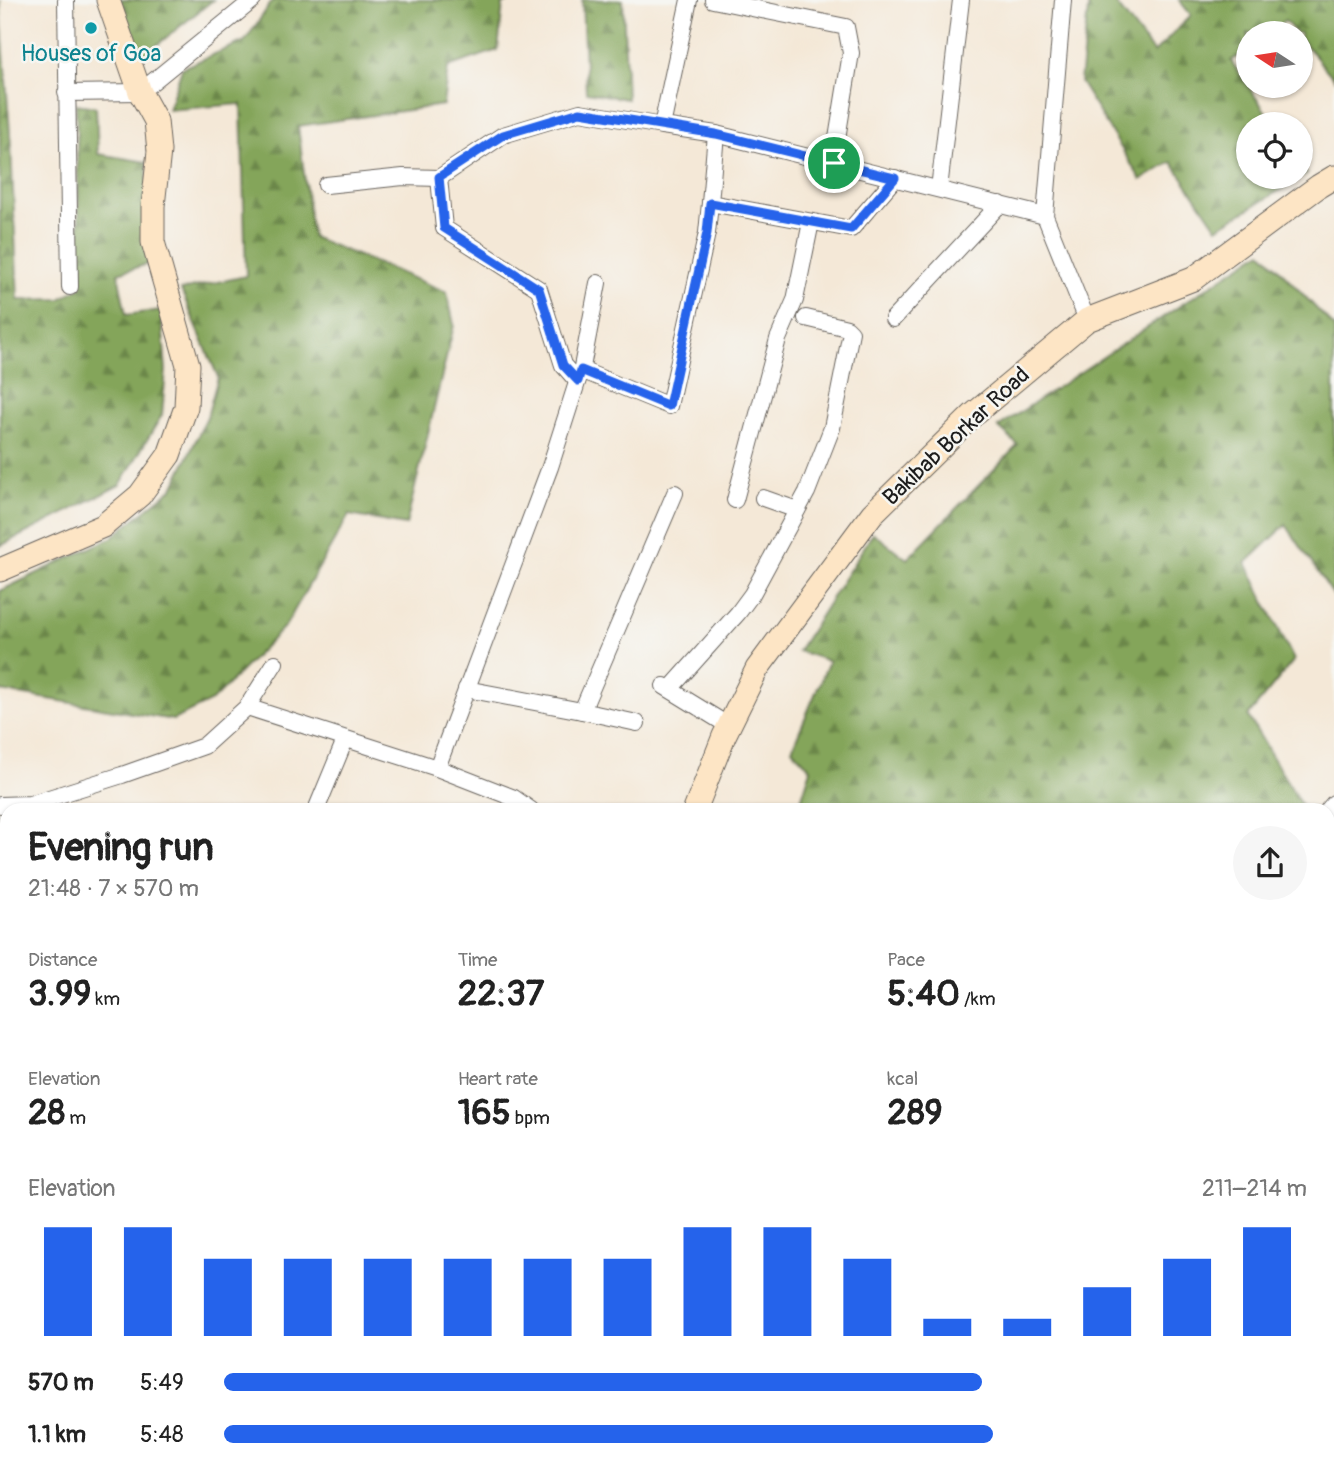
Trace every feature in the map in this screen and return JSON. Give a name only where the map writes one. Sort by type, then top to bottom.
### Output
[{"type":"street","points":[[66,0],[69,287]]},
{"type":"street","points":[[0,570],[103,526],[140,495],[169,455],[186,407],[188,365],[153,242],[153,206],[159,151],[156,121],[140,92],[108,0]]},
{"type":"street","points":[[66,93],[140,92],[253,0]]},
{"type":"street","points":[[663,126],[689,0]]},
{"type":"street","points":[[713,0],[846,27],[851,53],[834,163]]},
{"type":"street","points":[[939,190],[961,0]]},
{"type":"street","points":[[1063,0],[1045,216],[1087,320]]},
{"type":"street","points":[[326,185],[403,177],[439,177],[503,135],[580,112],[716,134],[1045,216]]},
{"type":"street","points":[[439,177],[444,228],[539,289],[563,365],[579,376],[669,406],[707,233],[716,134]]},
{"type":"street","name":"Bakibab Borkar Road","points":[[698,803],[729,726],[757,669],[873,514],[974,414],[1087,320],[1193,279],[1334,177]]},
{"type":"street","points":[[710,203],[851,229],[895,178]]},
{"type":"street","points":[[893,319],[1000,204]]},
{"type":"street","points":[[735,500],[779,339],[795,300],[811,222]]},
{"type":"street","points":[[437,768],[550,467],[579,376],[598,283]]},
{"type":"street","points":[[729,726],[667,687],[738,613],[752,594],[797,510],[832,428],[851,332],[847,328],[806,318]]},
{"type":"street","points":[[582,711],[675,493]]},
{"type":"street","points":[[763,498],[797,510]]},
{"type":"street","points":[[33,803],[204,746],[247,707],[275,663]]},
{"type":"street","points":[[466,689],[637,723]]},
{"type":"street","points":[[247,707],[437,768],[521,803]]},
{"type":"street","points":[[319,803],[345,740]]},
{"type":"green space","points":[[0,0],[11,146],[18,300],[60,299],[81,287],[76,104],[96,107],[98,154],[147,162],[148,264],[118,273],[126,315],[161,310],[166,370],[162,415],[120,485],[0,546]]},
{"type":"green space","points":[[115,0],[213,0],[132,65]]},
{"type":"green space","points":[[273,0],[517,0],[503,4],[498,50],[448,67],[443,105],[298,126],[312,237],[447,292],[454,325],[406,525],[349,515],[286,625],[212,701],[173,720],[0,691],[0,591],[111,538],[173,488],[207,417],[218,377],[181,290],[246,276],[241,104],[168,110],[182,68],[245,41]]},
{"type":"green space","points":[[582,0],[623,0],[627,99],[586,92]]},
{"type":"green space","points":[[1089,0],[1113,0],[1154,53],[1191,15],[1179,0],[1334,0],[1334,79],[1313,54],[1313,21],[1236,21],[1236,57],[1231,61],[1236,68],[1236,98],[1256,98],[1266,112],[1236,112],[1236,189],[1282,189],[1217,228],[1172,162],[1141,180],[1080,82]]},
{"type":"green space","points":[[1262,251],[1334,327],[1334,596],[1286,525],[1246,563],[1294,660],[1248,716],[1300,803],[800,803],[811,769],[792,749],[829,661],[798,651],[873,533],[907,559],[1018,445],[998,427]]},
{"type":"place","name":"Houses of Goa","points":[[91,28]]},
{"type":"route","points":[[580,112],[716,134],[834,163],[895,178],[851,229],[710,203],[707,233],[669,406],[581,370],[578,381],[563,365],[539,289],[444,228],[439,177],[503,135],[580,112]]}]
